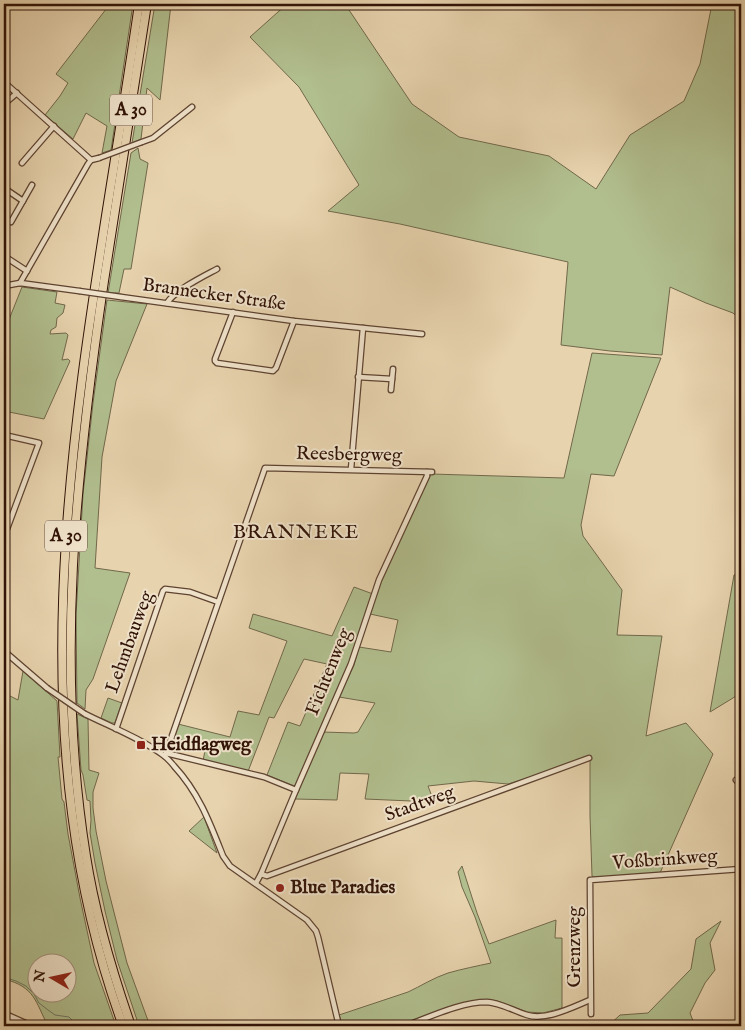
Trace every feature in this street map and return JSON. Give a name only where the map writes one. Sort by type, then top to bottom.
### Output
[{"type":"highway","name":"A 30","points":[[123,1026],[103,964],[89,910],[71,803],[62,687],[63,611],[65,548],[71,470],[80,398],[91,311],[139,4]]},
{"type":"highway","name":"A 30","points":[[131,1026],[110,962],[86,857],[72,726],[70,611],[74,531],[87,399],[147,4]]},
{"type":"street","points":[[4,82],[91,160]]},
{"type":"street","points":[[4,104],[17,93]]},
{"type":"street","points":[[20,283],[91,160],[153,138],[192,107]]},
{"type":"street","points":[[22,163],[54,126]]},
{"type":"street","points":[[11,222],[32,185]]},
{"type":"street","points":[[4,188],[23,201]]},
{"type":"street","points":[[4,256],[27,271]]},
{"type":"street","points":[[167,303],[169,299],[217,268]]},
{"type":"street","name":"Brannecker Straße","points":[[4,286],[20,283],[294,320],[422,334]]},
{"type":"street","points":[[233,312],[215,358],[217,363],[272,371],[276,368],[294,320]]},
{"type":"street","points":[[351,469],[363,328]]},
{"type":"street","points":[[391,390],[393,369]]},
{"type":"street","points":[[358,377],[392,378]]},
{"type":"street","points":[[4,435],[39,443],[4,537]]},
{"type":"street","name":"Reesbergweg","points":[[218,602],[265,468],[430,472]]},
{"type":"street","name":"Fichtenweg","points":[[256,883],[351,664],[379,580],[430,472]]},
{"type":"street","name":"Lehmbauweg","points":[[116,729],[163,591],[165,589],[190,592],[218,602]]},
{"type":"street","points":[[165,754],[218,602]]},
{"type":"street","points":[[4,652],[47,688],[86,714],[165,754],[264,777],[296,790]]},
{"type":"street","points":[[165,754],[197,796],[226,862],[307,920],[316,931],[339,1026]]},
{"type":"street","name":"Stadtweg","points":[[261,874],[266,876],[589,758]]},
{"type":"street","points":[[736,780],[741,786]]},
{"type":"street","name":"Voßbrinkweg","points":[[590,880],[741,869]]},
{"type":"street","name":"Grenzweg","points":[[590,880],[591,1014]]},
{"type":"street","points":[[741,900],[739,912],[741,927]]},
{"type":"street","points":[[405,1026],[465,1004],[495,1003],[535,1017],[562,1011],[590,1000]]},
{"type":"street","points":[[4,1014],[31,1026]]},
{"type":"street","points":[[730,1026],[741,1022]]},
{"type":"green space","points":[[110,4],[133,4],[111,150],[102,153],[107,126],[86,113],[73,139],[45,115],[68,83],[56,74]]},
{"type":"green space","points":[[155,4],[171,4],[160,100],[147,88],[141,139],[132,143]]},
{"type":"green space","points":[[287,4],[345,4],[412,104],[459,137],[549,156],[596,189],[630,135],[684,101],[700,64],[712,4],[741,4],[741,320],[733,313],[670,287],[662,355],[561,345],[568,262],[400,224],[328,211],[359,185],[299,87],[250,37]]},
{"type":"green space","points":[[138,148],[140,159],[148,163],[131,269],[124,269],[119,293],[108,293],[131,153]]},
{"type":"green space","points":[[22,287],[57,292],[55,303],[65,305],[63,313],[57,318],[56,327],[51,330],[50,334],[66,333],[68,335],[62,360],[68,359],[70,361],[44,419],[4,411],[4,332]]},
{"type":"green space","points":[[107,300],[147,304],[116,381],[102,457],[95,568],[130,573],[93,679],[86,690],[85,709],[77,703],[76,615],[83,494]]},
{"type":"green space","points":[[592,353],[661,358],[614,476],[591,474],[581,525],[583,536],[622,590],[617,635],[662,636],[646,736],[686,723],[713,754],[660,873],[596,878],[592,876],[590,758],[508,784],[474,781],[428,786],[434,802],[365,799],[369,774],[340,773],[337,800],[295,799],[323,732],[358,732],[375,703],[339,697],[354,665],[359,647],[391,652],[398,620],[370,614],[381,580],[431,474],[564,478]]},
{"type":"green space","points":[[741,573],[741,692],[710,712],[734,575]]},
{"type":"green space","points":[[354,587],[373,594],[349,663],[296,785],[294,786],[267,775],[288,722],[300,726],[327,664],[304,659],[274,718],[269,717],[247,774],[203,761],[206,745],[173,738],[178,724],[230,737],[238,711],[259,715],[287,641],[249,628],[253,614],[332,636]]},
{"type":"green space","points":[[23,671],[57,701],[60,757],[58,757],[68,834],[94,963],[116,1026],[48,1026],[37,1002],[78,1002],[78,952],[28,952],[28,991],[14,982],[4,979],[4,693],[18,700]]},
{"type":"green space","points":[[108,698],[122,703],[115,723],[101,718]]},
{"type":"green space","points":[[77,714],[88,719],[89,770],[99,773],[93,792],[93,808],[106,881],[127,963],[150,1026],[139,1026],[117,960],[105,911],[90,833],[90,801],[87,800],[81,770]]},
{"type":"green space","points":[[204,817],[217,853],[189,831]]},
{"type":"green space","points":[[462,866],[489,944],[556,920],[555,938],[562,938],[562,1008],[543,1013],[527,1012],[497,1001],[482,1000],[399,1026],[342,1026],[339,1015],[408,992],[448,973],[491,963],[462,887],[458,872]]},
{"type":"green space","points":[[721,921],[710,943],[715,970],[705,983],[690,1013],[695,1026],[608,1026],[620,1015],[648,1013],[691,969],[696,939]]},
{"type":"waterway","points":[[4,977],[26,986],[39,1003],[48,1010],[55,1015],[69,1017],[78,1026]]},
{"type":"place","name":"Heidflagweg","points":[[141,745]]},
{"type":"place","name":"Blue Paradies","points":[[280,888]]},
{"type":"district","name":"BRANNEKE","points":[[296,532]]}]
